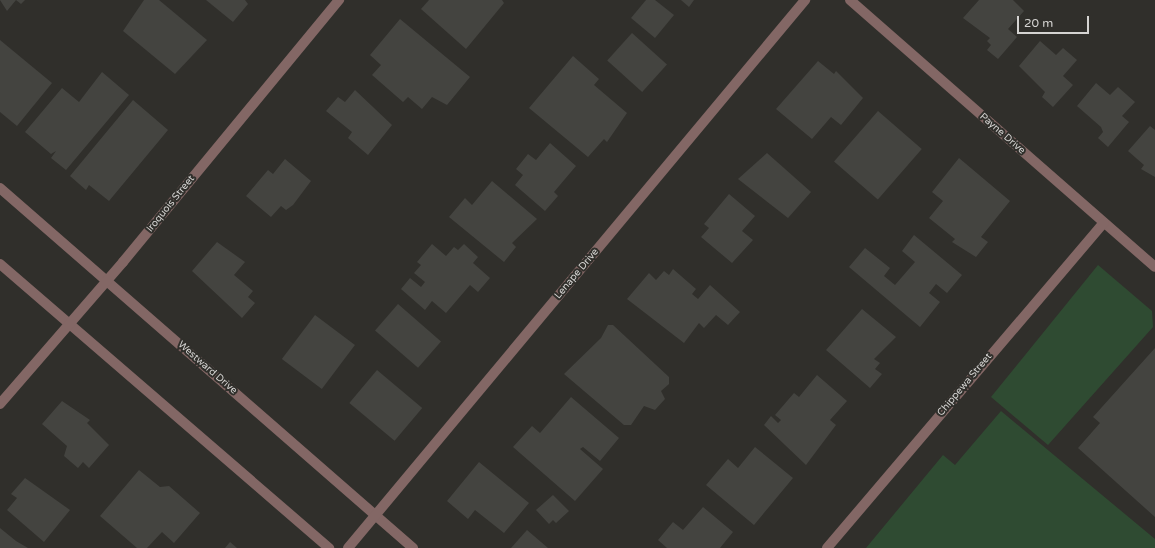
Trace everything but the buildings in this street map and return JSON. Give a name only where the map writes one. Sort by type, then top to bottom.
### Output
[{"type":"street","name":"Iroquois Street","points":[[0,404],[107,281],[339,0]]},
{"type":"street","name":"Lenape Drive","points":[[348,548],[805,0]]},
{"type":"street","name":"Payne Drive","points":[[850,0],[1155,267]]},
{"type":"street","name":"Westward Drive","points":[[0,188],[414,548]]},
{"type":"street","name":"Chippewa Street","points":[[827,548],[1104,223]]},
{"type":"street","points":[[0,264],[329,548]]},
{"type":"green space","points":[[1098,265],[1152,311],[1153,327],[1048,445],[991,397]]},
{"type":"green space","points":[[1001,411],[1155,539],[1155,548],[866,548],[943,455],[955,465]]}]
